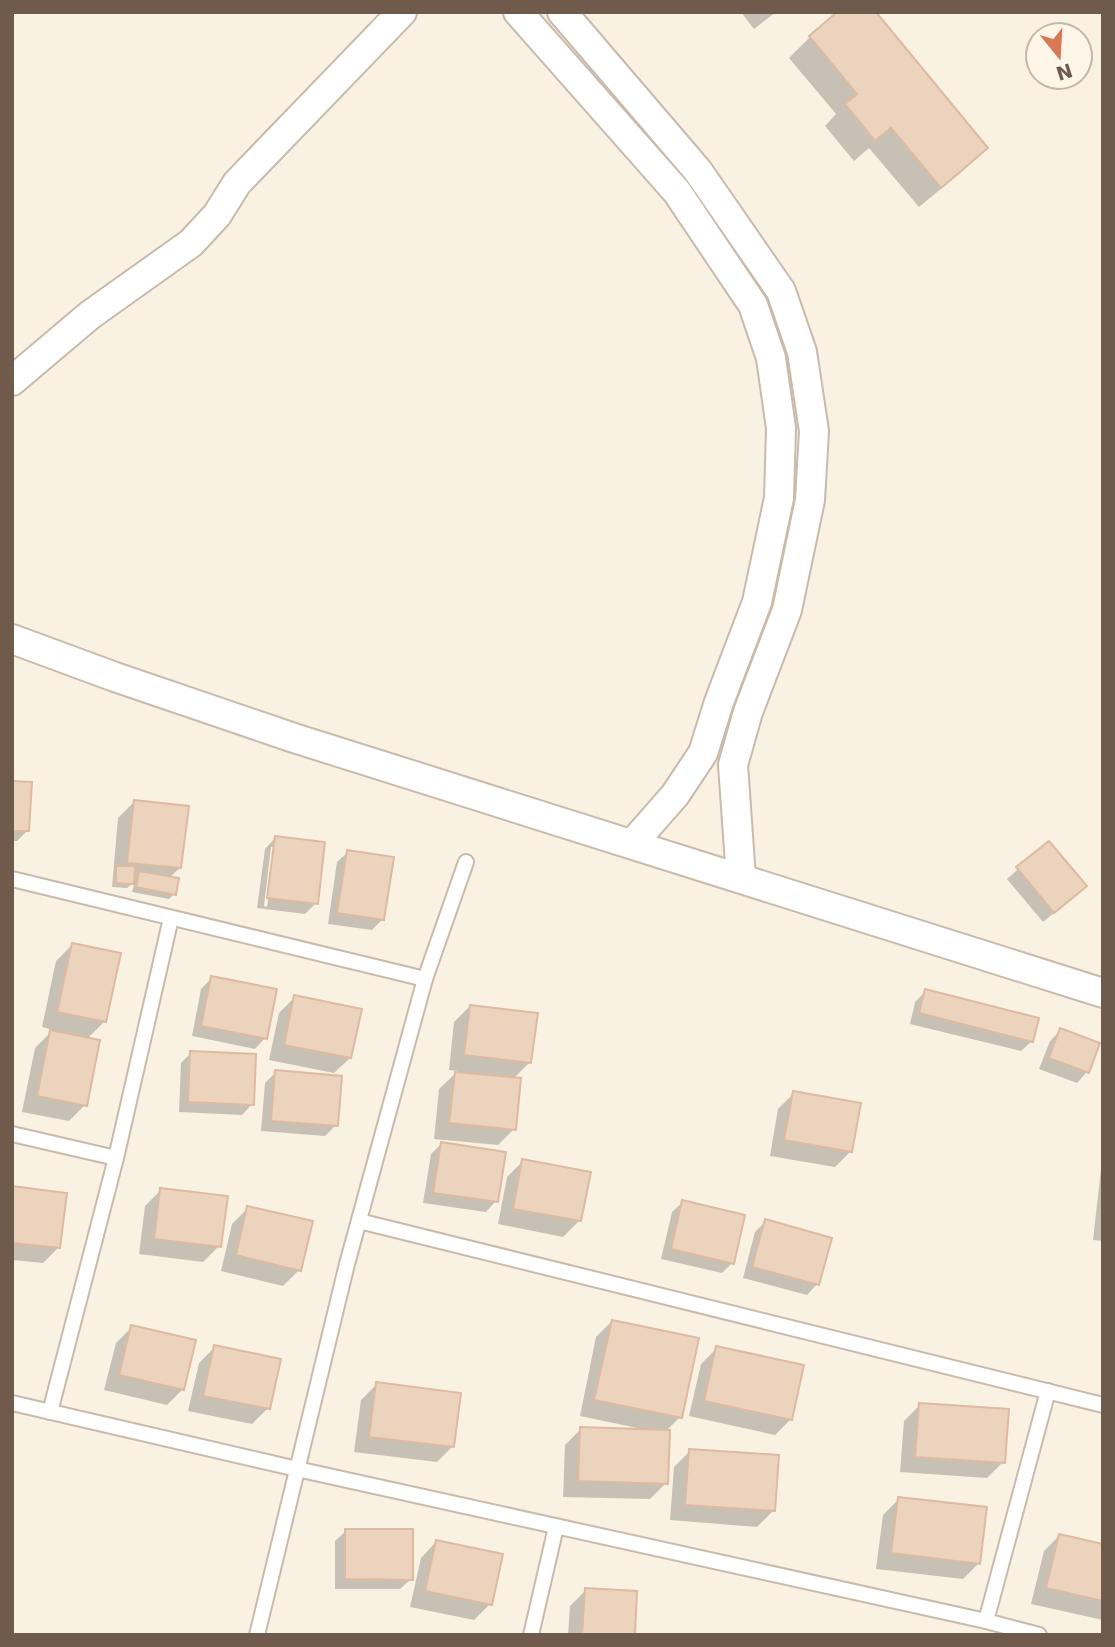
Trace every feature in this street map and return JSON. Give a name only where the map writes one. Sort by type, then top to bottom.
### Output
[{"type":"street","points":[[12,381],[90,315],[191,243],[217,215],[237,183],[402,12]]},
{"type":"street","points":[[518,12],[677,192],[753,305],[771,358],[781,428],[779,498],[757,601],[703,753],[675,796],[632,844]]},
{"type":"street","points":[[562,12],[698,171],[781,291],[802,352],[814,431],[810,500],[787,610],[748,712],[733,765],[741,878]]},
{"type":"street","points":[[677,192],[698,171]]},
{"type":"street","points":[[753,305],[781,291]]},
{"type":"street","points":[[779,498],[810,500]]},
{"type":"street","points":[[12,639],[281,733],[1103,993]]},
{"type":"lane","points":[[257,1635],[359,1220],[425,979],[466,862]]},
{"type":"lane","points":[[12,879],[425,979]]},
{"type":"lane","points":[[50,1412],[116,1158],[172,918]]},
{"type":"lane","points":[[12,1133],[116,1158]]},
{"type":"lane","points":[[359,1220],[1103,1405]]},
{"type":"lane","points":[[986,1621],[1048,1391]]},
{"type":"lane","points":[[12,1403],[1039,1635]]},
{"type":"lane","points":[[531,1635],[556,1527]]},
{"type":"building","points":[[837,12],[876,12],[988,148],[941,188],[891,128],[875,141],[845,104],[857,94],[809,36]]},
{"type":"building","points":[[12,781],[32,782],[29,831],[12,831]]},
{"type":"building","points":[[134,800],[189,806],[181,868],[127,863]]},
{"type":"building","points":[[275,836],[325,842],[318,904],[267,898]]},
{"type":"building","points":[[1049,841],[1087,886],[1054,913],[1016,867]]},
{"type":"building","points":[[347,850],[394,857],[384,920],[337,913]]},
{"type":"building","points":[[116,866],[135,866],[134,884],[116,883]]},
{"type":"building","points":[[139,871],[179,878],[176,895],[136,887]]},
{"type":"building","points":[[72,943],[121,953],[106,1022],[57,1012]]},
{"type":"building","points":[[211,976],[277,989],[267,1039],[201,1026]]},
{"type":"building","points":[[925,989],[1039,1018],[1033,1042],[919,1013]]},
{"type":"building","points":[[294,995],[362,1009],[351,1058],[284,1045]]},
{"type":"building","points":[[470,1005],[538,1013],[531,1063],[464,1055]]},
{"type":"building","points":[[1060,1028],[1100,1043],[1089,1073],[1049,1058]]},
{"type":"building","points":[[50,1030],[100,1040],[87,1106],[37,1096]]},
{"type":"building","points":[[190,1051],[256,1054],[254,1105],[188,1102]]},
{"type":"building","points":[[275,1070],[342,1076],[338,1126],[271,1121]]},
{"type":"building","points":[[455,1072],[521,1078],[516,1130],[449,1123]]},
{"type":"building","points":[[793,1091],[861,1103],[852,1152],[784,1140]]},
{"type":"building","points":[[441,1142],[506,1152],[498,1202],[433,1193]]},
{"type":"building","points":[[522,1159],[591,1172],[581,1221],[513,1209]]},
{"type":"building","points":[[12,1186],[67,1193],[60,1248],[12,1243]]},
{"type":"building","points":[[160,1188],[228,1196],[221,1247],[154,1239]]},
{"type":"building","points":[[682,1200],[745,1215],[734,1264],[671,1249]]},
{"type":"building","points":[[247,1206],[313,1221],[301,1271],[236,1255]]},
{"type":"building","points":[[765,1219],[832,1238],[819,1285],[752,1267]]},
{"type":"building","points":[[612,1320],[699,1338],[682,1418],[594,1400]]},
{"type":"building","points":[[131,1325],[196,1340],[184,1390],[119,1375]]},
{"type":"building","points":[[214,1345],[281,1359],[270,1409],[203,1396]]},
{"type":"building","points":[[716,1346],[804,1365],[792,1420],[704,1401]]},
{"type":"building","points":[[376,1382],[461,1393],[454,1447],[369,1437]]},
{"type":"building","points":[[919,1403],[1009,1409],[1005,1463],[915,1457]]},
{"type":"building","points":[[580,1427],[670,1430],[668,1484],[578,1481]]},
{"type":"building","points":[[689,1449],[779,1455],[775,1511],[685,1505]]},
{"type":"building","points":[[898,1497],[987,1507],[980,1564],[891,1553]]},
{"type":"building","points":[[345,1529],[413,1529],[413,1580],[345,1579]]},
{"type":"building","points":[[1059,1534],[1103,1544],[1103,1601],[1046,1588]]},
{"type":"building","points":[[436,1540],[503,1554],[492,1605],[425,1591]]},
{"type":"building","points":[[585,1588],[637,1591],[635,1635],[582,1635]]}]
